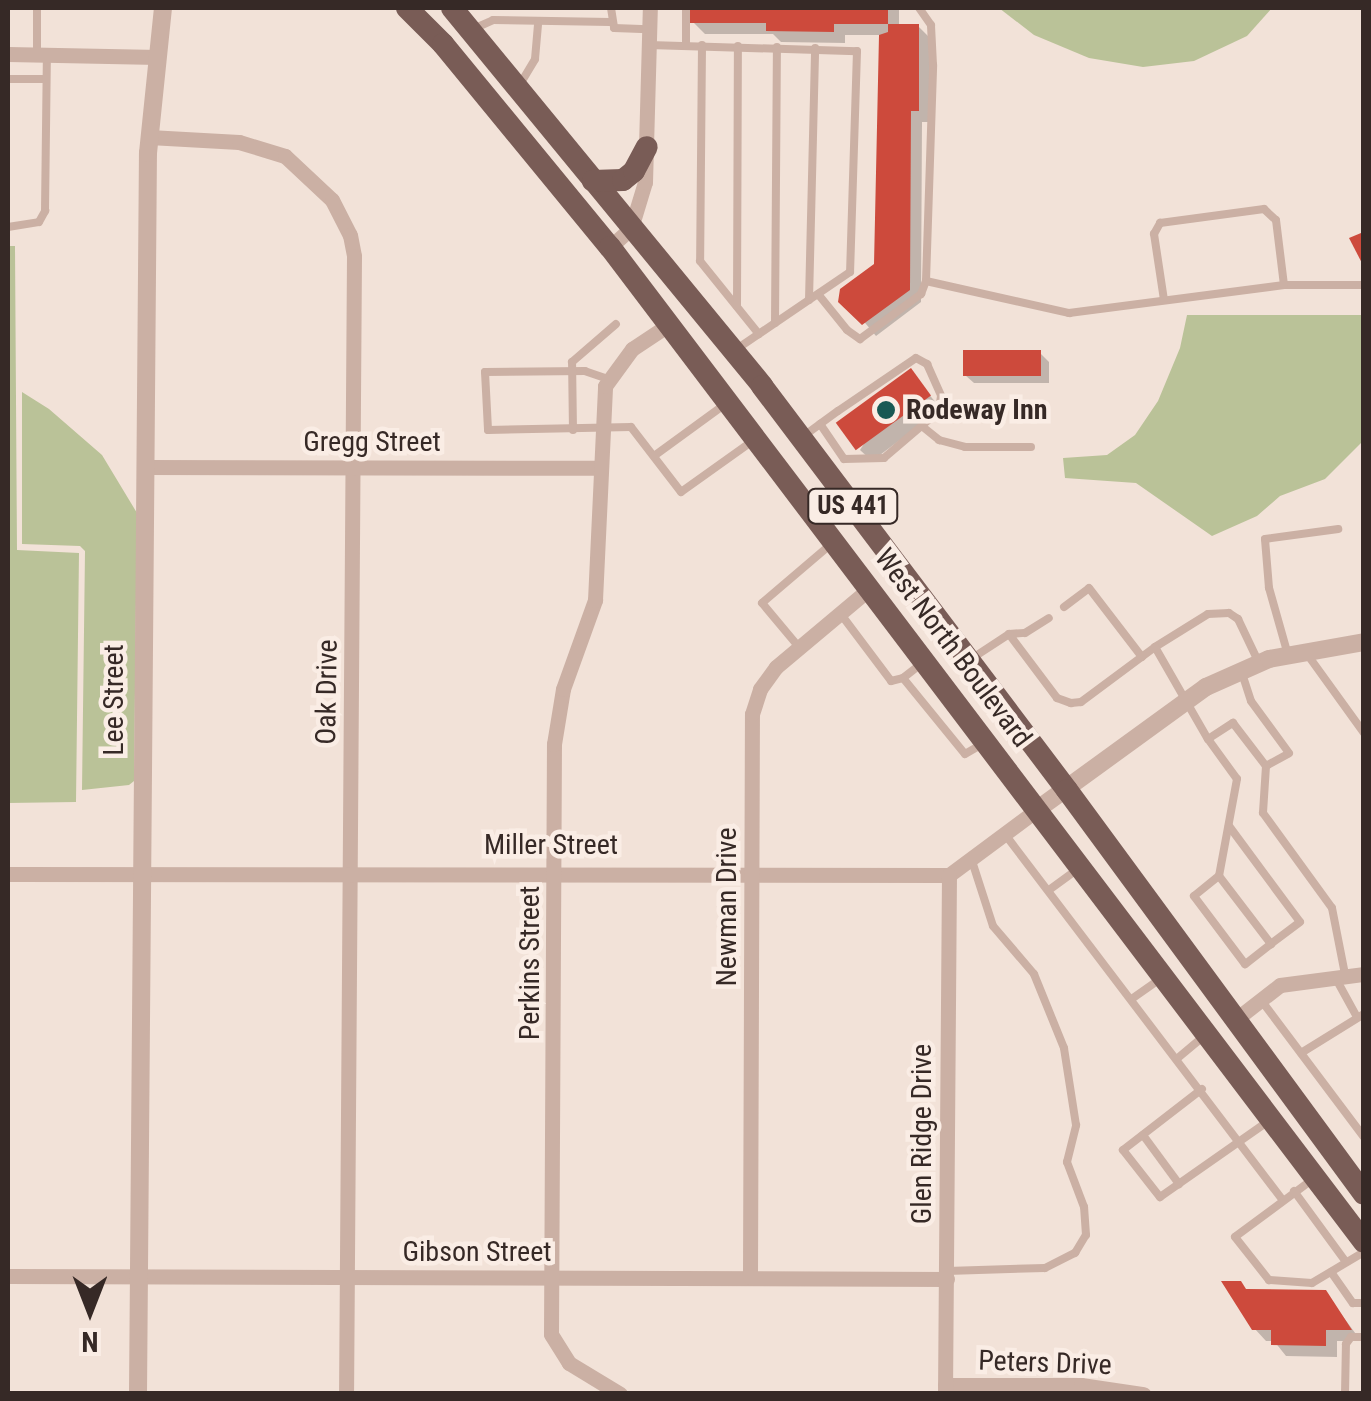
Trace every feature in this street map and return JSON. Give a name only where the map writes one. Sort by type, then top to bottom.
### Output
[{"type":"main road","name":"West North Boulevard","points":[[407,8],[443,44],[610,247],[1364,1242]]},
{"type":"main road","name":"West North Boulevard","points":[[452,8],[473,29],[801,438],[834,464],[969,660],[1363,1192]]},
{"type":"main road","points":[[594,181],[623,180],[639,164],[646,147]]},
{"type":"main road","points":[[1239,1077],[1259,1084],[1333,1181],[1363,1192]]},
{"type":"street","name":"Lee Street","points":[[138,1394],[144,467],[150,136],[163,8]]},
{"type":"street","points":[[610,247],[631,228],[641,207],[650,8]]},
{"type":"street","points":[[8,54],[158,57]]},
{"type":"street","name":"Oak Drive","points":[[150,136],[215,138],[267,148],[300,165],[332,200],[350,235],[354,256],[346,1394]]},
{"type":"street","points":[[608,379],[632,349],[668,324]]},
{"type":"street","name":"Perkins Street","points":[[608,379],[601,430],[595,600],[562,689],[556,731],[550,1277],[551,1334],[560,1353],[620,1394]]},
{"type":"street","name":"Gregg Street","points":[[144,467],[600,468]]},
{"type":"street","name":"Newman Drive","points":[[750,1277],[752,714],[760,690],[798,646],[869,589]]},
{"type":"street","points":[[949,875],[1183,702],[1259,663],[1364,642]]},
{"type":"street","name":"Miller Street","points":[[8,874],[949,875]]},
{"type":"street","name":"Glen Ridge Drive","points":[[945,1389],[949,875]]},
{"type":"street","points":[[1234,1020],[1280,985],[1340,974],[1364,974]]},
{"type":"street","name":"Gibson Street","points":[[8,1276],[946,1275]]},
{"type":"street","name":"Peters Drive","points":[[945,1389],[1081,1385],[1143,1394]]},
{"type":"lane","points":[[8,227],[39,222],[45,211],[46,79],[37,8]]},
{"type":"lane","points":[[610,22],[611,8]]},
{"type":"lane","points":[[686,8],[686,45]]},
{"type":"lane","points":[[815,48],[813,297],[860,339],[922,294],[926,281],[932,25],[919,8]]},
{"type":"lane","points":[[473,29],[494,20],[610,22],[622,30],[686,45],[857,52],[850,272],[733,352]]},
{"type":"lane","points":[[519,86],[536,59],[538,21]]},
{"type":"lane","points":[[702,46],[700,261],[758,334]]},
{"type":"lane","points":[[737,306],[738,46]]},
{"type":"lane","points":[[775,323],[777,47]]},
{"type":"lane","points":[[8,79],[46,79]]},
{"type":"lane","points":[[1164,300],[1154,234],[1160,224],[1264,209],[1276,220],[1284,285]]},
{"type":"lane","points":[[926,281],[1069,313],[1284,285],[1364,285]]},
{"type":"lane","points":[[573,430],[574,358],[616,324]]},
{"type":"lane","points":[[801,438],[820,424],[916,358],[926,364],[941,396],[940,410],[884,458],[834,464],[820,424]]},
{"type":"lane","points":[[608,379],[572,371],[486,372],[488,430],[630,427],[681,492],[755,439]]},
{"type":"lane","points":[[654,456],[728,402]]},
{"type":"lane","points":[[923,427],[940,440],[965,447],[1031,447]]},
{"type":"lane","points":[[1338,529],[1265,539],[1268,588],[1296,653],[1364,732]]},
{"type":"lane","points":[[798,646],[762,603],[834,542]]},
{"type":"lane","points":[[1064,608],[1088,588],[1142,657]]},
{"type":"lane","points":[[840,612],[890,681],[903,678],[925,662]]},
{"type":"lane","points":[[1009,634],[1056,698],[1071,703],[1081,702],[1155,647],[1208,614],[1229,613],[1238,619],[1259,663]]},
{"type":"lane","points":[[969,660],[1009,634],[1024,633],[1049,618]]},
{"type":"lane","points":[[1155,647],[1183,702],[1237,779],[1228,825],[1219,876],[1194,896],[1245,964],[1300,922],[1228,825]]},
{"type":"lane","points":[[1240,670],[1251,701],[1289,752],[1266,766]]},
{"type":"lane","points":[[903,678],[964,754],[986,741]]},
{"type":"lane","points":[[927,707],[948,691]]},
{"type":"lane","points":[[1208,739],[1233,723],[1266,766],[1263,813],[1332,908],[1340,974],[1360,1015],[1300,1053]]},
{"type":"lane","points":[[1004,832],[1283,1200]]},
{"type":"lane","points":[[946,1275],[1045,1268],[1075,1253],[1086,1235],[1084,1207],[1068,1162],[1076,1124],[1064,1048],[1034,974],[994,926],[971,858]]},
{"type":"lane","points":[[1049,890],[1081,866]]},
{"type":"lane","points":[[1219,876],[1271,944]]},
{"type":"lane","points":[[1133,998],[1163,976]]},
{"type":"lane","points":[[1260,998],[1364,1137]]},
{"type":"lane","points":[[1178,1057],[1207,1034]]},
{"type":"lane","points":[[1202,1089],[1124,1150],[1160,1197],[1271,1119]]},
{"type":"lane","points":[[1143,1135],[1179,1184]]},
{"type":"lane","points":[[1315,1178],[1235,1237],[1269,1280],[1312,1283],[1364,1252]]},
{"type":"lane","points":[[1294,1191],[1346,1262]]},
{"type":"lane","points":[[1331,1272],[1352,1304],[1364,1302]]},
{"type":"lane","points":[[1345,1394],[1346,1344],[1351,1337],[1364,1337]]},
{"type":"green space","points":[[999,8],[1272,8],[1247,36],[1194,61],[1143,67],[1089,58],[1034,35]]},
{"type":"green space","points":[[8,246],[15,246],[17,550],[79,553],[76,802],[8,803]]},
{"type":"green space","points":[[1187,315],[1363,315],[1363,441],[1325,479],[1280,496],[1257,516],[1212,536],[1136,483],[1065,478],[1063,458],[1107,455],[1135,435],[1158,401],[1180,348]]},
{"type":"green space","points":[[22,392],[49,409],[102,455],[137,513],[134,781],[129,785],[82,790],[85,551],[80,546],[22,544]]},
{"type":"building","points":[[690,8],[888,8],[888,24],[834,24],[834,32],[766,31],[766,23],[690,23]]},
{"type":"building","points":[[888,24],[919,24],[919,111],[911,111],[910,290],[862,325],[838,302],[840,289],[874,264],[879,35],[888,32]]},
{"type":"building","points":[[1361,233],[1364,239],[1364,267],[1349,238]]},
{"type":"building","points":[[963,350],[1041,350],[1041,376],[963,376]]},
{"type":"building","name":"Rodeway Inn","points":[[911,368],[931,396],[856,450],[836,423]]},
{"type":"building","points":[[1221,1281],[1241,1281],[1246,1289],[1326,1290],[1352,1330],[1326,1330],[1326,1346],[1271,1345],[1271,1330],[1252,1330]]},
{"type":"place","name":"Rodeway Inn","points":[[886,410]]}]
